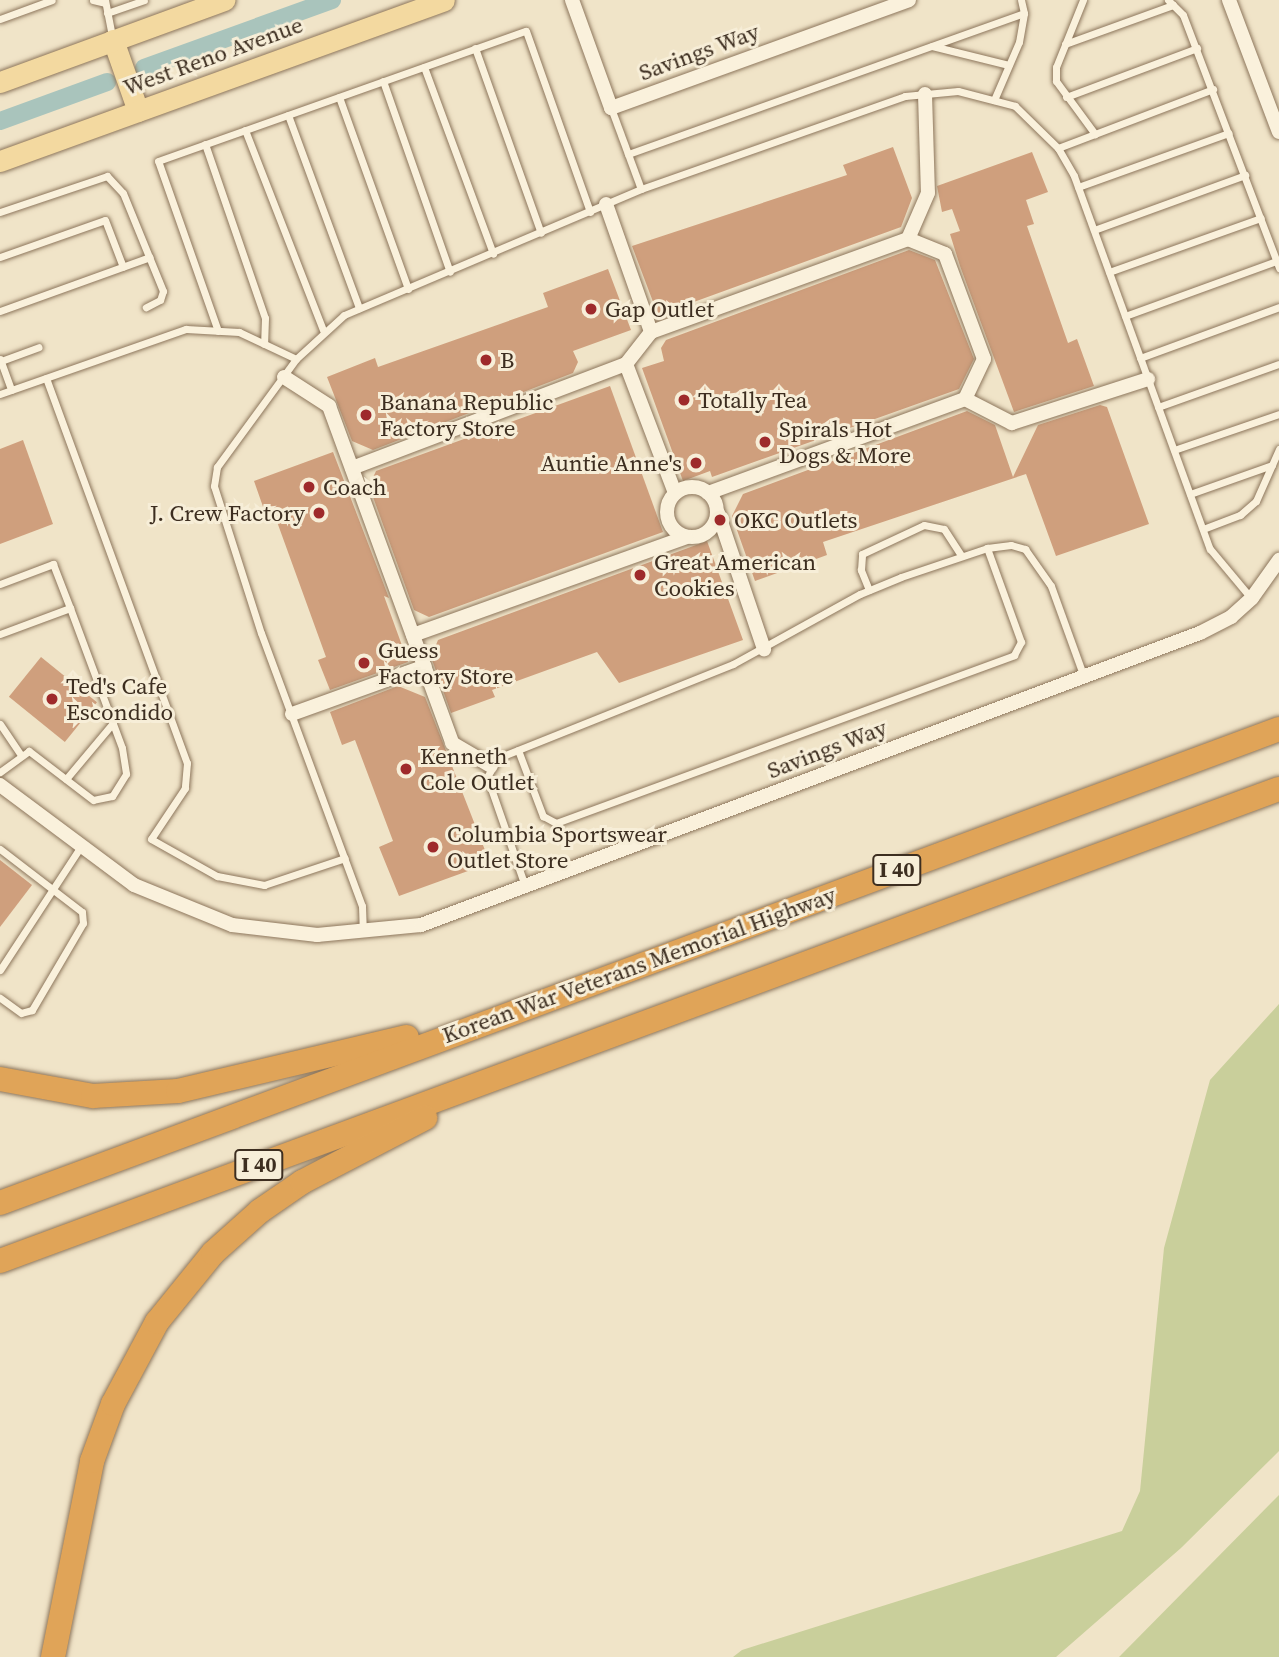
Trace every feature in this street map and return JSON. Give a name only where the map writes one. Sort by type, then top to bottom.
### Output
[{"type":"highway","name":"Korean War Veterans Memorial Highway","points":[[0,1203],[1279,729]]},
{"type":"highway","name":"I 40","points":[[0,1261],[1279,789]]},
{"type":"highway","points":[[0,1079],[93,1096],[178,1091],[516,1011]]},
{"type":"highway","points":[[53,1657],[85,1486],[101,1433],[132,1365],[171,1302],[234,1232],[282,1195],[519,1069]]},
{"type":"main road","points":[[0,82],[224,0]]},
{"type":"main road","name":"West Reno Avenue","points":[[0,161],[444,0]]},
{"type":"main road","points":[[113,40],[138,111]]},
{"type":"street","points":[[572,0],[611,108]]},
{"type":"street","name":"Savings Way","points":[[611,108],[909,0]]},
{"type":"street","points":[[1230,0],[1279,132]]},
{"type":"street","points":[[908,239],[928,192],[925,94]]},
{"type":"street","points":[[606,204],[651,332]]},
{"type":"street","points":[[352,468],[626,364],[651,332],[908,239],[946,254],[984,359],[965,399],[708,493],[690,486],[675,493],[666,515],[673,530],[686,537]]},
{"type":"street","points":[[626,364],[675,493]]},
{"type":"street","points":[[284,377],[329,406],[452,743],[491,765]]},
{"type":"street","points":[[965,399],[1012,423],[1148,379]]},
{"type":"street","points":[[708,493],[718,513],[764,649]]},
{"type":"street","points":[[413,635],[686,537],[705,534],[718,513]]},
{"type":"street","name":"Savings Way","points":[[0,785],[134,885],[232,925],[317,935],[363,934],[421,925],[1200,633],[1231,617],[1252,598],[1279,560]]},
{"type":"street","points":[[292,714],[425,666]]},
{"type":"lane","points":[[0,19],[52,0]]},
{"type":"lane","points":[[93,0],[105,1],[113,40]]},
{"type":"lane","points":[[107,13],[144,0]]},
{"type":"lane","points":[[994,100],[1009,65],[1024,13],[1021,0]]},
{"type":"lane","points":[[1083,0],[1065,44],[1056,81],[1095,134]]},
{"type":"lane","points":[[1065,44],[1171,3],[1183,15],[1278,264],[1125,316]]},
{"type":"lane","points":[[628,154],[1024,13]]},
{"type":"lane","points":[[218,331],[158,161],[526,31],[590,212]]},
{"type":"lane","points":[[932,46],[1009,65]]},
{"type":"lane","points":[[475,48],[541,233]]},
{"type":"lane","points":[[1066,97],[1197,48]]},
{"type":"lane","points":[[424,67],[493,254]]},
{"type":"lane","points":[[383,81],[450,272]]},
{"type":"lane","points":[[1058,148],[1213,89]]},
{"type":"lane","points":[[363,934],[362,906],[292,714],[214,486],[216,467],[296,359],[323,330],[359,308],[493,254],[641,189],[905,96],[958,91],[1015,106],[1058,148],[1078,187],[1216,561],[1252,598]]},
{"type":"lane","points":[[339,97],[408,289]]},
{"type":"lane","points":[[611,108],[641,189]]},
{"type":"lane","points":[[288,115],[359,308]]},
{"type":"lane","points":[[245,130],[323,330]]},
{"type":"lane","points":[[1078,187],[1229,133]]},
{"type":"lane","points":[[205,144],[265,318],[264,344]]},
{"type":"lane","points":[[1094,230],[1245,175]]},
{"type":"lane","points":[[0,212],[107,176],[124,192],[163,296],[146,307]]},
{"type":"lane","points":[[1109,272],[1261,218]]},
{"type":"lane","points":[[0,257],[105,220],[123,267]]},
{"type":"lane","points":[[0,312],[150,257]]},
{"type":"lane","points":[[1140,358],[1279,307]]},
{"type":"lane","points":[[0,394],[186,329],[239,332],[296,359]]},
{"type":"lane","points":[[11,390],[0,360],[39,347]]},
{"type":"lane","points":[[1158,407],[1279,364]]},
{"type":"lane","points":[[46,378],[187,763],[185,788],[151,839],[217,876],[264,885],[345,858]]},
{"type":"lane","points":[[1174,450],[1279,414]]},
{"type":"lane","points":[[1203,529],[1240,515],[1256,501],[1279,449]]},
{"type":"lane","points":[[1190,494],[1272,465]]},
{"type":"lane","points":[[869,590],[861,570],[862,554],[924,525],[944,529],[961,555]]},
{"type":"lane","points":[[526,886],[487,777],[491,765],[518,750],[764,649],[869,590],[961,555],[1011,545],[1025,549],[1040,565],[1084,677]]},
{"type":"lane","points":[[518,750],[543,816],[556,823],[1014,655],[1021,642],[987,548]]},
{"type":"lane","points":[[0,584],[53,564],[113,723],[126,774],[112,796],[93,800],[29,751],[20,754],[0,772]]},
{"type":"lane","points":[[0,634],[70,608]]},
{"type":"lane","points":[[66,779],[113,723]]},
{"type":"lane","points":[[0,724],[20,754]]},
{"type":"lane","points":[[0,970],[81,846]]},
{"type":"lane","points":[[0,849],[82,912],[83,923],[32,1010],[21,1013],[0,998]]},
{"type":"green space","points":[[1279,1004],[1279,1451],[1181,1548],[1056,1657],[733,1657],[742,1650],[1122,1531],[1140,1491],[1164,1248],[1210,1080]]},
{"type":"green space","points":[[1279,1495],[1279,1657],[1119,1657]]},
{"type":"building","points":[[893,147],[912,198],[901,227],[658,315],[632,246],[847,175],[843,165]]},
{"type":"building","points":[[1032,152],[1048,192],[1026,200],[1034,224],[1027,226],[1068,343],[1077,339],[1094,386],[1014,412],[950,234],[960,231],[952,209],[942,212],[937,186]]},
{"type":"building","points":[[909,250],[935,260],[974,359],[959,389],[712,477],[710,471],[683,481],[642,368],[664,361],[661,348],[666,340]]},
{"type":"building","name":"B","points":[[608,269],[631,330],[573,351],[578,362],[573,373],[373,450],[352,441],[327,377],[375,358],[378,367],[548,307],[543,293]]},
{"type":"building","points":[[610,386],[663,532],[429,617],[414,610],[369,486],[376,471]]},
{"type":"building","points":[[1100,405],[1107,407],[1149,524],[1056,556],[1026,474],[823,542],[827,555],[755,581],[732,516],[743,494],[967,411],[995,425],[1013,477],[1038,425]]},
{"type":"building","points":[[23,440],[53,524],[0,544],[0,449]]},
{"type":"building","points":[[333,452],[389,598],[384,596],[408,662],[330,690],[318,660],[326,657],[276,519],[268,521],[254,481]]},
{"type":"building","points":[[707,541],[743,640],[619,683],[597,652],[492,690],[495,697],[451,713],[431,657],[438,640]]},
{"type":"building","name":"Ted's Cafe Escondido","points":[[41,657],[97,702],[65,742],[9,697]]},
{"type":"building","points":[[398,686],[425,697],[490,863],[399,896],[379,847],[393,841],[355,740],[342,745],[330,712]]},
{"type":"building","points":[[0,860],[32,885],[0,927]]},
{"type":"waterway","points":[[144,68],[332,0]]},
{"type":"waterway","points":[[0,121],[107,82]]},
{"type":"place","name":"Gap Outlet","points":[[591,309]]},
{"type":"place","name":"B","points":[[486,360]]},
{"type":"place","name":"Totally Tea","points":[[684,400]]},
{"type":"place","name":"Banana Republic Factory Store","points":[[366,415]]},
{"type":"place","name":"Spirals Hot Dogs & More","points":[[765,442]]},
{"type":"place","name":"Auntie Anne's","points":[[696,463]]},
{"type":"place","name":"Coach","points":[[309,487]]},
{"type":"place","name":"J. Crew Factory","points":[[319,513]]},
{"type":"place","name":"OKC Outlets","points":[[720,520]]},
{"type":"place","name":"Great American Cookies","points":[[640,575]]},
{"type":"place","name":"Guess Factory Store","points":[[364,663]]},
{"type":"place","name":"Ted's Cafe Escondido","points":[[52,699]]},
{"type":"place","name":"Kenneth Cole Outlet","points":[[406,769]]},
{"type":"place","name":"Columbia Sportswear Outlet Store","points":[[433,847]]}]
